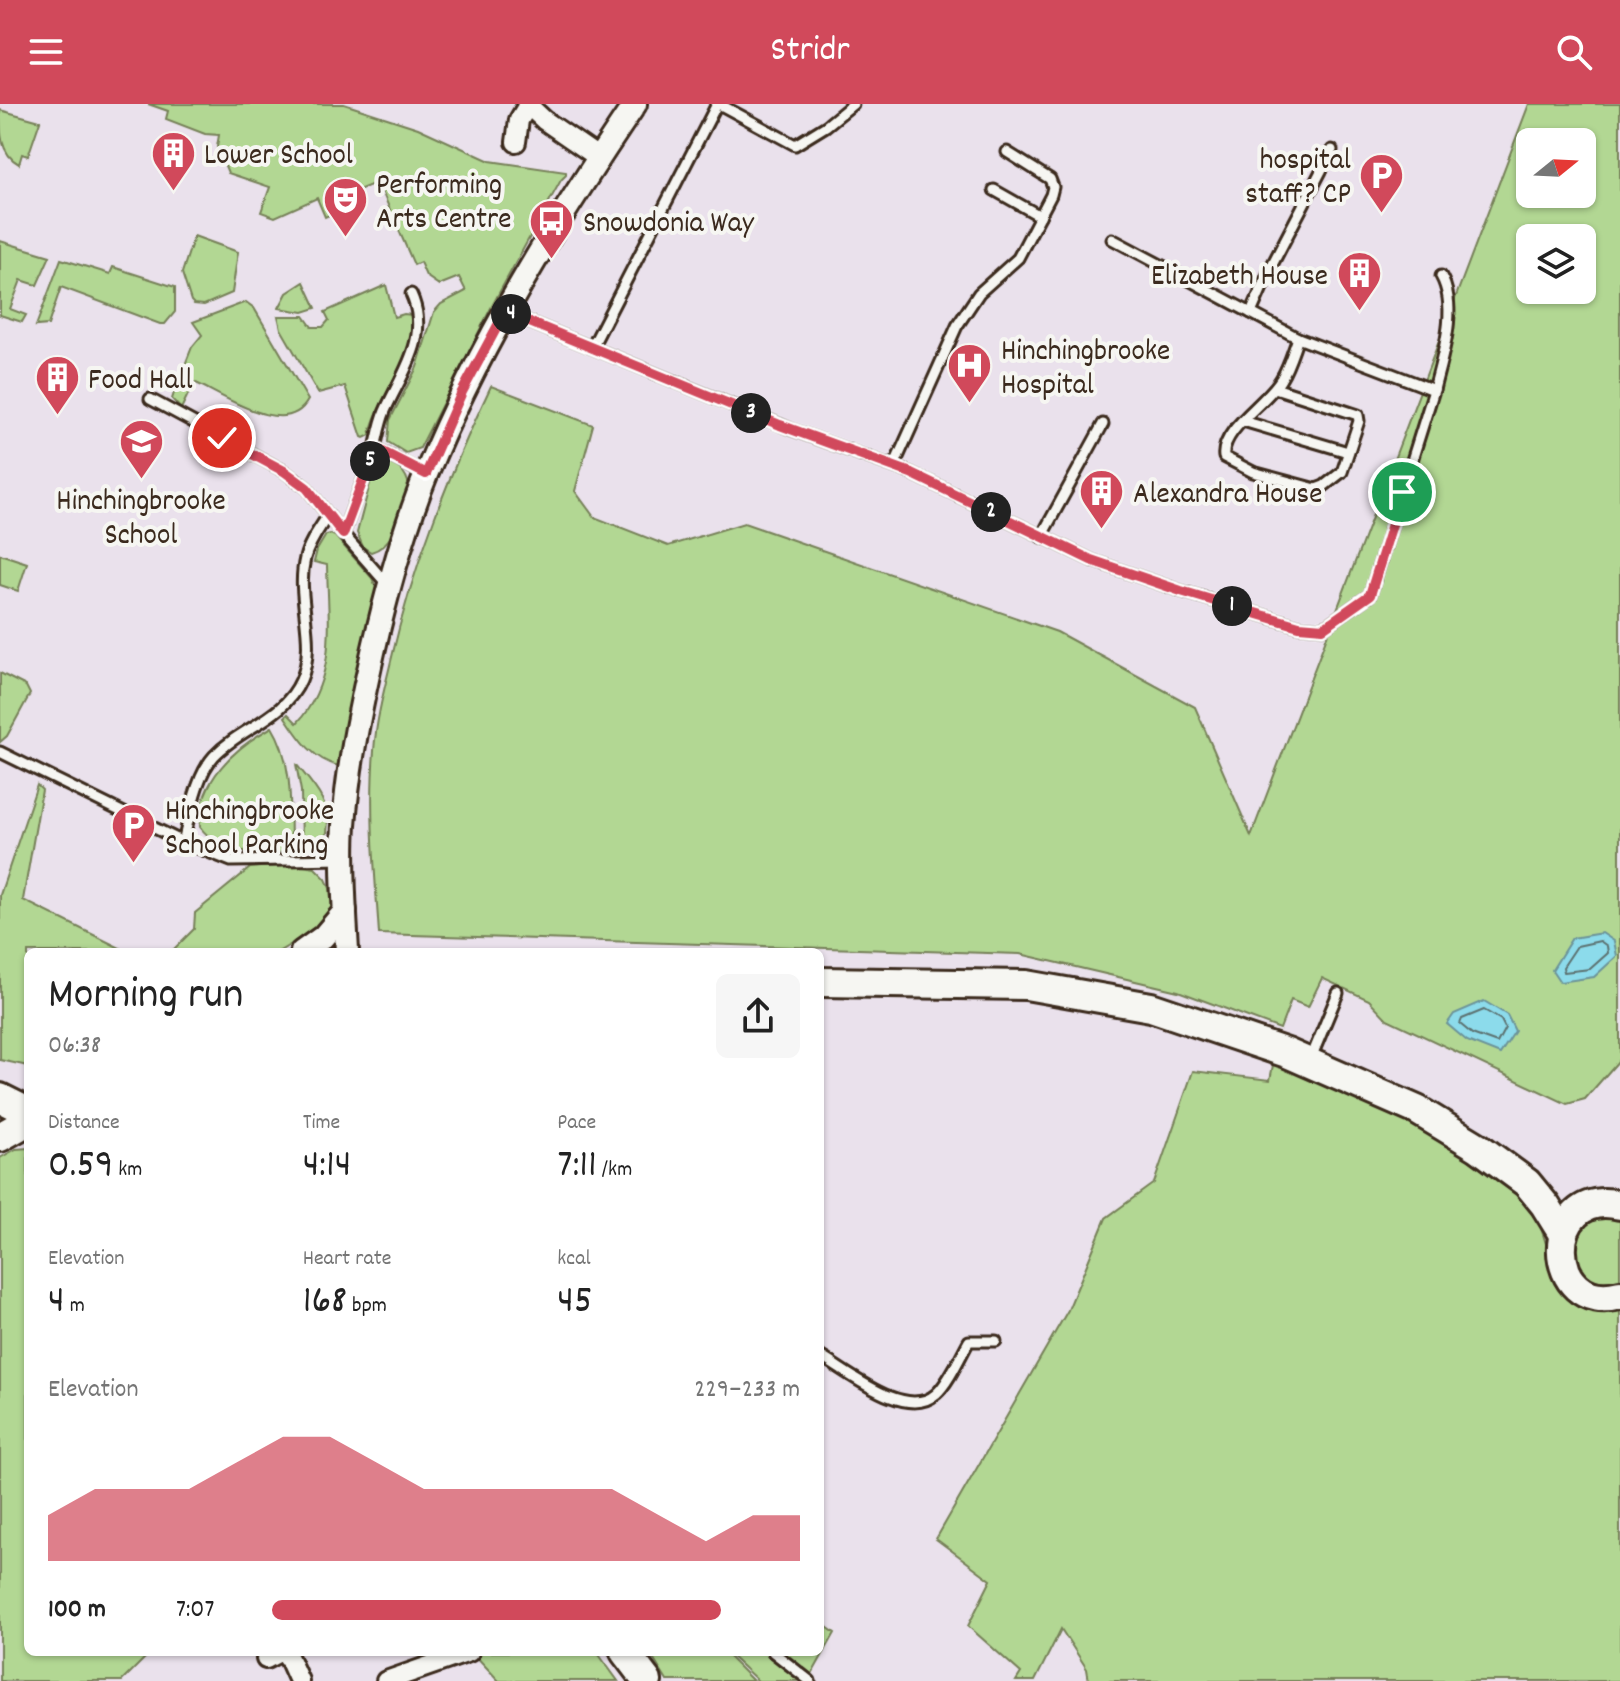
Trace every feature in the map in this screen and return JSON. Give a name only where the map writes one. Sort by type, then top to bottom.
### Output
[{"type":"main road","points":[[824,982],[1026,985],[1151,1007],[1309,1061],[1417,1110],[1478,1147],[1527,1183],[1563,1234]]},
{"type":"main road","points":[[0,1098],[24,1110]]},
{"type":"main road","points":[[0,1137],[24,1123]]},
{"type":"main road","points":[[1527,1183],[1608,1201]]},
{"type":"main road","points":[[1608,1201],[1569,1222],[1560,1250],[1570,1279],[1582,1290],[1597,1296],[1620,1295]]},
{"type":"main road","points":[[628,1656],[647,1681]]},
{"type":"street","points":[[516,142],[519,120],[527,104],[544,120],[599,158]]},
{"type":"street","points":[[347,948],[343,859],[349,770],[359,710],[389,585],[426,474],[462,392],[505,312],[635,104]]},
{"type":"street","points":[[308,948],[323,937],[345,911]]},
{"type":"street","points":[[288,1656],[299,1681]]},
{"type":"street","points":[[386,1681],[458,1656]]},
{"type":"lane","points":[[592,347],[718,104],[733,107],[795,145],[853,104]]},
{"type":"lane","points":[[1251,313],[1272,265],[1332,150]]},
{"type":"lane","points":[[894,466],[963,315],[979,293],[1018,258],[1053,187],[1042,172],[1007,152]]},
{"type":"lane","points":[[994,190],[1040,216]]},
{"type":"lane","points":[[1112,239],[1298,338],[1434,390]]},
{"type":"lane","points":[[505,312],[780,425],[894,466],[1091,560],[1299,626],[1323,628],[1370,595],[1434,390],[1449,312],[1441,276]]},
{"type":"lane","points":[[343,534],[375,448],[383,414],[412,359],[419,321],[411,294]]},
{"type":"lane","points":[[1275,388],[1358,415],[1359,421],[1342,472],[1324,486],[1316,489],[1253,472],[1224,457],[1223,451],[1233,431],[1282,377],[1298,338]]},
{"type":"lane","points":[[150,399],[284,471],[307,488],[389,585]]},
{"type":"lane","points":[[1243,421],[1348,452]]},
{"type":"lane","points":[[1041,537],[1103,424]]},
{"type":"lane","points":[[375,448],[426,474]]},
{"type":"lane","points":[[183,842],[203,774],[213,757],[251,726],[273,716],[301,681],[308,646],[304,560],[328,515]]},
{"type":"lane","points":[[0,752],[183,842],[231,861],[343,859]]},
{"type":"lane","points":[[1309,1061],[1338,993]]},
{"type":"lane","points":[[824,1358],[879,1392],[904,1403],[922,1402],[937,1394],[969,1341],[996,1341]]},
{"type":"lane","points":[[778,1656],[810,1681]]},
{"type":"green space","points":[[148,104],[344,104],[418,128],[490,161],[566,172],[493,304],[420,448],[406,453],[388,442],[390,420],[417,367],[434,312],[441,304],[466,291],[459,277],[439,285],[426,276],[420,262],[414,265],[378,182],[351,193],[356,203],[325,217],[317,198],[275,217],[261,212],[270,187],[228,173],[217,147],[219,135],[205,134],[166,119],[168,111]]},
{"type":"green space","points":[[1529,104],[1620,104],[1620,1059],[1585,1099],[1567,1104],[1387,1019],[1369,1000],[1322,978],[1308,1007],[1291,1000],[1280,1029],[1178,991],[1020,954],[379,934],[372,797],[375,740],[381,706],[421,555],[491,386],[593,425],[575,491],[594,517],[668,546],[744,523],[1057,632],[1195,707],[1251,836],[1516,138],[1516,208],[1596,208],[1596,128],[1520,128]]},
{"type":"green space","points":[[0,110],[40,121],[28,156],[22,154],[19,164],[5,148]]},
{"type":"green space","points":[[194,236],[238,252],[232,293],[204,305],[191,301],[182,273]]},
{"type":"green space","points":[[0,241],[50,256],[37,285],[21,280],[10,309],[26,315],[22,322],[0,315]]},
{"type":"green space","points":[[61,259],[110,274],[113,267],[175,287],[175,312],[165,324],[160,324],[61,287],[48,325],[36,326]]},
{"type":"green space","points":[[304,282],[316,308],[303,312],[279,308],[287,293]]},
{"type":"green space","points":[[386,285],[394,317],[412,315],[413,328],[404,358],[380,406],[370,435],[364,438],[345,386],[318,393],[281,329],[278,316],[304,316],[312,327],[323,327],[329,320],[325,312]]},
{"type":"green space","points":[[246,302],[254,308],[308,400],[298,411],[285,416],[270,415],[237,404],[194,382],[181,409],[172,399],[192,347],[202,335],[193,322]]},
{"type":"green space","points":[[383,463],[400,469],[409,487],[392,534],[380,548],[371,552],[363,547],[357,533],[373,472]]},
{"type":"green space","points":[[330,534],[372,578],[377,589],[339,766],[314,753],[285,717],[288,714],[297,723],[310,706],[325,668],[329,628],[327,565],[314,562],[317,550],[326,535]]},
{"type":"green space","points":[[0,554],[27,563],[18,591],[0,585]]},
{"type":"green space","points":[[0,673],[26,686],[30,694],[7,736],[0,742]]},
{"type":"green space","points":[[272,727],[287,771],[291,852],[254,852],[230,848],[200,827],[205,795],[232,756]]},
{"type":"green space","points":[[296,764],[320,796],[327,813],[327,833],[317,845],[302,846],[301,791]]},
{"type":"green space","points":[[37,785],[42,790],[23,900],[120,948],[24,948],[24,1065],[0,1060],[0,895]]},
{"type":"green space","points":[[291,864],[315,868],[330,888],[332,908],[318,928],[285,948],[175,948],[194,929],[195,913],[250,868]]},
{"type":"green space","points":[[1275,1055],[1415,1121],[1524,1198],[1539,1222],[1559,1284],[1575,1300],[1603,1310],[1620,1307],[1620,1681],[1089,1681],[1087,1669],[1061,1629],[1035,1681],[1016,1681],[1021,1673],[968,1626],[991,1580],[936,1539],[1068,1310],[1106,1218],[1154,1183],[1193,1071],[1270,1080]]},
{"type":"green space","points":[[24,1148],[24,1656],[147,1656],[122,1681],[0,1681],[0,1158]]},
{"type":"green space","points":[[1620,1214],[1620,1285],[1601,1288],[1579,1275],[1570,1240],[1584,1220]]},
{"type":"green space","points":[[824,1625],[835,1633],[824,1653]]},
{"type":"green space","points":[[476,1656],[600,1656],[618,1681],[499,1681]]},
{"type":"green space","points":[[651,1656],[728,1656],[753,1681],[667,1681]]},
{"type":"green space","points":[[731,1656],[822,1656],[808,1681],[758,1681]]},
{"type":"water","points":[[1602,933],[1614,941],[1617,956],[1594,977],[1560,982],[1552,970],[1572,938]]},
{"type":"water","points":[[1484,1001],[1507,1015],[1515,1031],[1500,1054],[1467,1041],[1447,1024],[1454,1014]]},
{"type":"place","name":"Lower School","points":[[173,192]]},
{"type":"place","name":"hospital staff? CP","points":[[1382,214]]},
{"type":"place","name":"Performing Arts Centre","points":[[345,239]]},
{"type":"place","name":"Snowdonia Way","points":[[552,260]]},
{"type":"place","name":"Elizabeth House","points":[[1359,313]]},
{"type":"place","name":"Hinchingbrooke Hospital","points":[[970,405]]},
{"type":"place","name":"Food Hall","points":[[57,417]]},
{"type":"place","name":"Hinchingbrooke School","points":[[141,480]]},
{"type":"place","name":"Alexandra House","points":[[1102,531]]},
{"type":"place","name":"Hinchingbrooke School Parking","points":[[134,865]]},
{"type":"route","points":[[222,438],[284,471],[307,488],[343,534],[375,448],[426,474],[462,392],[505,312],[780,425],[911,473],[1091,560],[1299,626],[1323,628],[1370,595],[1402,492]]}]
